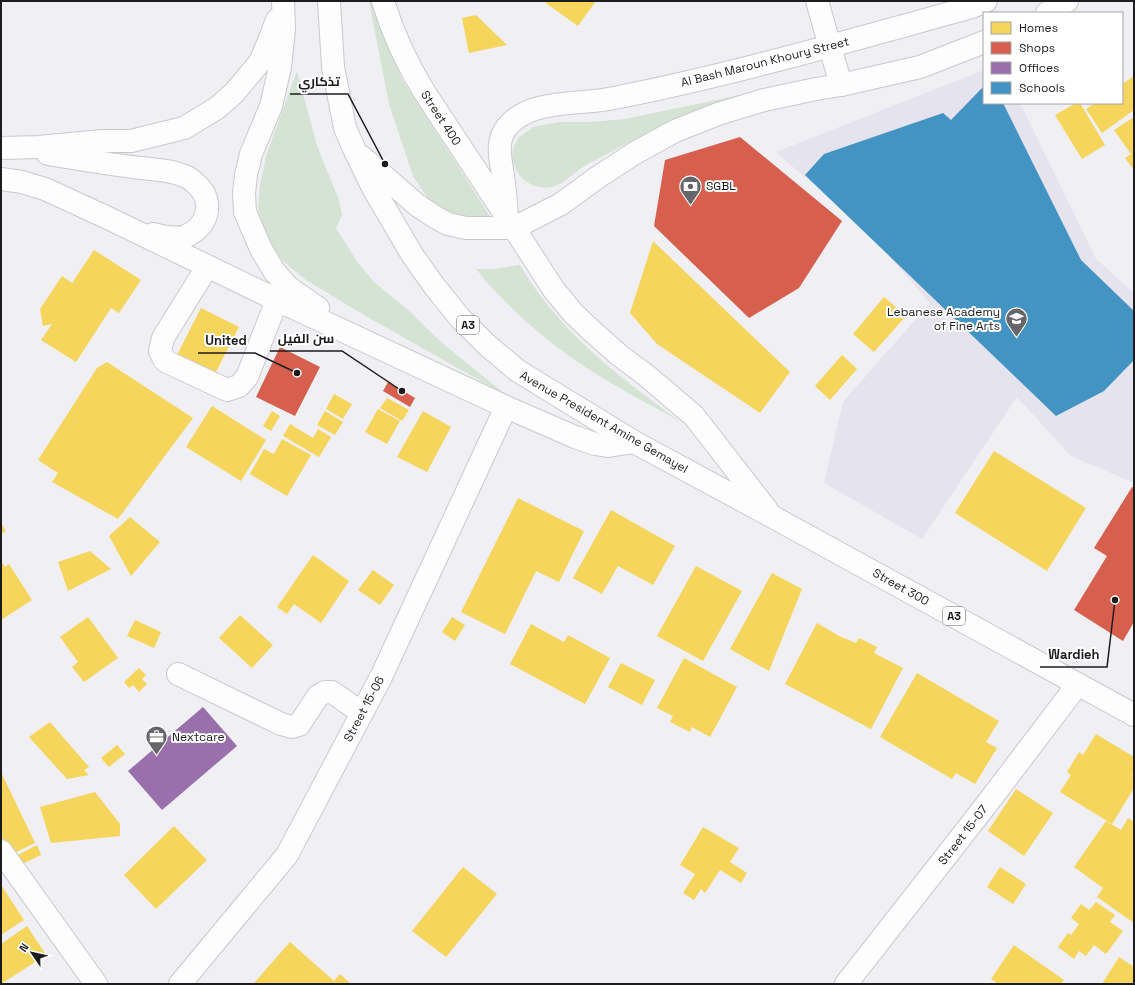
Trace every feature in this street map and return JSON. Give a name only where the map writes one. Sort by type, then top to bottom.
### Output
[{"type":"main road","points":[[3,148],[39,147],[102,141],[131,141],[184,128],[217,108],[234,93],[260,62],[278,18],[282,1]]},
{"type":"main road","points":[[282,1],[284,29],[280,67],[271,106],[251,154],[246,175],[244,193],[245,212],[261,249],[274,271],[288,287],[381,349]]},
{"type":"main road","name":"Avenue President Amine Gemayel","points":[[329,1],[333,67],[345,128],[373,188],[413,256],[460,318],[481,340],[518,371],[634,442],[773,517]]},
{"type":"main road","name":"Street 400","points":[[383,1],[388,19],[411,70],[424,93],[554,290],[573,313],[593,332],[694,416],[773,517]]},
{"type":"main road","points":[[817,1],[841,85]]},
{"type":"main road","name":"Al Bash Maroun Khoury Street","points":[[510,223],[500,158],[500,145],[502,135],[508,127],[517,118],[529,111],[540,107],[607,99],[676,85],[830,46],[972,7],[986,1]]},
{"type":"main road","points":[[1049,12],[1067,1]]},
{"type":"main road","points":[[355,151],[417,205],[435,218],[448,224],[466,228],[510,223],[562,204],[598,177],[635,154],[675,131],[718,114],[764,100],[841,85],[920,67],[983,42]]},
{"type":"main road","points":[[3,148],[174,172],[188,178],[199,187],[206,198],[207,211],[204,221],[197,230],[185,237],[172,238],[128,228]]},
{"type":"main road","points":[[1,179],[22,182],[45,189],[381,349],[575,437],[595,444],[608,446],[634,442]]},
{"type":"main road","points":[[207,267],[163,338],[160,351],[165,361],[227,390],[239,386],[247,377],[277,300]]},
{"type":"main road","name":"Street 15-06","points":[[180,984],[287,855],[381,677],[506,407]]},
{"type":"main road","name":"Street 300","points":[[773,517],[1134,715]]},
{"type":"main road","points":[[178,674],[281,724],[292,727],[299,725],[318,696],[325,692],[332,692],[362,714]]},
{"type":"main road","name":"Street 15-07","points":[[846,984],[983,809],[1078,684]]},
{"type":"main road","points":[[1,851],[96,984]]},
{"type":"shaded area","name":"Lebanese Academy of Fine Arts","points":[[983,70],[983,104],[1020,104],[1096,259],[1134,293],[1134,483],[1071,456],[1017,397],[922,539],[824,483],[843,402],[930,303],[871,235],[776,152]]},
{"type":"green space","points":[[369,1],[402,79],[495,224],[468,222],[435,209],[413,176],[389,104]]},
{"type":"green space","points":[[297,71],[317,146],[339,200],[342,215],[336,228],[358,263],[374,282],[409,311],[442,343],[505,394],[359,312],[306,280],[283,261],[266,237],[258,209],[260,185],[267,153]]},
{"type":"green space","points":[[778,87],[676,121],[628,143],[584,166],[562,183],[552,187],[543,188],[532,185],[524,180],[518,173],[512,157],[513,148],[518,138],[533,127],[559,122],[590,122],[625,119]]},
{"type":"green space","points":[[520,265],[553,312],[592,352],[635,388],[681,422],[600,377],[561,350],[510,306],[476,269],[494,269]]},
{"type":"building: Homes","points":[[543,1],[596,1],[578,26]]},
{"type":"building: Homes","points":[[476,15],[507,45],[469,53],[462,18]]},
{"type":"building: Homes","points":[[1134,76],[1134,110],[1102,133],[1086,109],[1094,104],[1123,104],[1123,83]]},
{"type":"building: Homes","points":[[1074,104],[1081,104],[1105,145],[1082,159],[1055,115]]},
{"type":"building: Homes","points":[[1134,117],[1134,170],[1125,158],[1131,154],[1114,130]]},
{"type":"building: Homes","points":[[653,241],[790,372],[760,413],[657,344],[630,313]]},
{"type":"building: Homes","points":[[94,250],[141,280],[119,313],[111,308],[76,362],[41,340],[52,324],[43,326],[40,309],[62,276],[72,283]]},
{"type":"building: Homes","points":[[884,297],[906,316],[874,352],[853,334]]},
{"type":"building: Homes","points":[[201,308],[239,327],[215,374],[177,355]]},
{"type":"building: Homes","points":[[842,355],[857,369],[830,400],[815,386]]},
{"type":"building: Homes","points":[[107,362],[193,418],[118,519],[52,482],[58,473],[38,460],[97,368]]},
{"type":"building: Homes","points":[[334,394],[352,404],[343,419],[326,409]]},
{"type":"building: Homes","points":[[387,398],[409,410],[402,421],[380,408]]},
{"type":"building: Homes","points":[[212,406],[266,440],[241,481],[186,447]]},
{"type":"building: Homes","points":[[378,409],[400,421],[387,444],[365,432]]},
{"type":"building: Homes","points":[[272,411],[280,416],[271,431],[263,426]]},
{"type":"building: Homes","points":[[325,411],[343,422],[335,435],[317,425]]},
{"type":"building: Homes","points":[[423,411],[451,427],[427,472],[397,457]]},
{"type":"building: Homes","points":[[290,424],[313,438],[318,429],[331,437],[319,457],[283,436]]},
{"type":"building: Homes","points":[[282,439],[311,455],[287,496],[250,474],[264,449],[274,454]]},
{"type":"building: Homes","points":[[994,451],[1086,508],[1047,571],[955,513]]},
{"type":"building: Homes","points":[[518,498],[584,531],[559,582],[536,571],[505,634],[461,612]]},
{"type":"building: Homes","points":[[611,510],[675,546],[653,585],[618,566],[602,594],[573,578]]},
{"type":"building: Homes","points":[[130,517],[160,542],[131,576],[109,536]]},
{"type":"building: Homes","points":[[1,523],[6,531],[1,534]]},
{"type":"building: Homes","points":[[90,551],[111,569],[68,591],[58,562]]},
{"type":"building: Homes","points":[[313,555],[349,581],[321,623],[294,604],[287,614],[277,607]]},
{"type":"building: Homes","points":[[1,561],[5,567],[9,564],[32,600],[1,620]]},
{"type":"building: Homes","points":[[696,566],[742,591],[703,661],[657,636]]},
{"type":"building: Homes","points":[[373,570],[394,585],[380,605],[358,590]]},
{"type":"building: Homes","points":[[772,573],[802,589],[769,671],[730,649]]},
{"type":"building: Homes","points":[[240,615],[273,645],[252,668],[219,638]]},
{"type":"building: Homes","points":[[88,617],[118,658],[84,682],[72,667],[78,662],[60,637]]},
{"type":"building: Homes","points":[[452,617],[465,625],[455,641],[442,632]]},
{"type":"building: Homes","points":[[135,620],[161,632],[154,648],[127,636]]},
{"type":"building: Homes","points":[[817,623],[839,636],[856,643],[859,638],[877,647],[874,653],[903,668],[871,729],[785,684]]},
{"type":"building: Homes","points":[[531,624],[564,642],[568,635],[610,658],[585,704],[510,664]]},
{"type":"building: Homes","points":[[684,658],[737,687],[710,737],[692,727],[690,732],[670,722],[673,716],[657,708]]},
{"type":"building: Homes","points":[[621,663],[655,680],[642,705],[608,687]]},
{"type":"building: Homes","points":[[139,668],[146,675],[142,679],[147,684],[139,692],[133,685],[129,688],[124,682]]},
{"type":"building: Homes","points":[[917,673],[999,721],[986,742],[997,748],[975,784],[956,773],[952,779],[880,737]]},
{"type":"building: Homes","points":[[50,722],[89,767],[84,770],[89,775],[67,779],[29,737]]},
{"type":"building: Homes","points":[[1096,734],[1134,757],[1134,772],[1132,776],[1134,778],[1134,788],[1112,824],[1060,792],[1071,775],[1067,772],[1079,752],[1083,755]]},
{"type":"building: Homes","points":[[117,745],[125,754],[109,767],[101,758]]},
{"type":"building: Homes","points":[[1,772],[35,843],[10,855],[1,835]]},
{"type":"building: Homes","points":[[1016,789],[1053,813],[1024,856],[988,831]]},
{"type":"building: Homes","points":[[95,792],[120,824],[120,836],[51,843],[40,807]]},
{"type":"building: Homes","points":[[1128,818],[1134,822],[1134,923],[1097,897],[1103,888],[1074,867],[1106,821],[1121,830]]},
{"type":"building: Homes","points":[[174,826],[207,860],[156,909],[124,875]]},
{"type":"building: Homes","points":[[703,827],[739,848],[730,862],[747,873],[741,883],[720,870],[705,893],[701,889],[694,900],[683,893],[695,874],[680,865]]},
{"type":"building: Homes","points":[[37,845],[41,855],[20,865],[16,856]]},
{"type":"building: Homes","points":[[463,867],[497,894],[446,957],[412,931]]},
{"type":"building: Homes","points":[[1000,867],[1026,884],[1013,904],[987,887]]},
{"type":"building: Homes","points":[[1,885],[24,920],[1,935]]},
{"type":"building: Homes","points":[[1096,902],[1115,915],[1110,922],[1123,931],[1106,954],[1094,945],[1086,956],[1079,951],[1074,959],[1058,947],[1068,933],[1071,935],[1079,924],[1071,918],[1081,904],[1089,910]]},
{"type":"building: Homes","points":[[27,926],[46,955],[1,984],[1,944]]},
{"type":"building: Homes","points":[[290,942],[334,981],[340,974],[351,984],[254,984]]},
{"type":"building: Homes","points":[[1014,945],[1064,980],[1061,984],[998,984],[991,979]]},
{"type":"building: Homes","points":[[1119,957],[1134,967],[1134,984],[1102,984]]},
{"type":"building: Shops","points":[[740,137],[842,221],[799,288],[749,318],[654,226],[665,160]]},
{"type":"building: Shops","points":[[280,347],[320,367],[295,416],[256,397]]},
{"type":"building: Shops","points":[[388,382],[415,398],[410,407],[383,391]]},
{"type":"building: Shops","points":[[1132,487],[1134,488],[1134,622],[1123,641],[1074,610],[1107,556],[1094,548]]},
{"type":"building: Offices","points":[[203,707],[237,746],[162,810],[128,771]]},
{"type":"building: Schools","points":[[983,87],[983,104],[1003,104],[1081,260],[1134,311],[1134,360],[1104,391],[1056,416],[805,175],[824,154],[943,113],[951,120]]},
{"type":"place","name":"تذكاري","points":[[385,164]]},
{"type":"place","name":"SGBL","points":[[691,206]]},
{"type":"place","name":"Lebanese Academy of Fine Arts","points":[[1016,338]]},
{"type":"place","name":"United","points":[[297,373]]},
{"type":"place","name":"سن الفيل","points":[[402,391]]},
{"type":"place","name":"Wardieh","points":[[1115,600]]},
{"type":"place","name":"Nextcare","points":[[156,756]]}]
